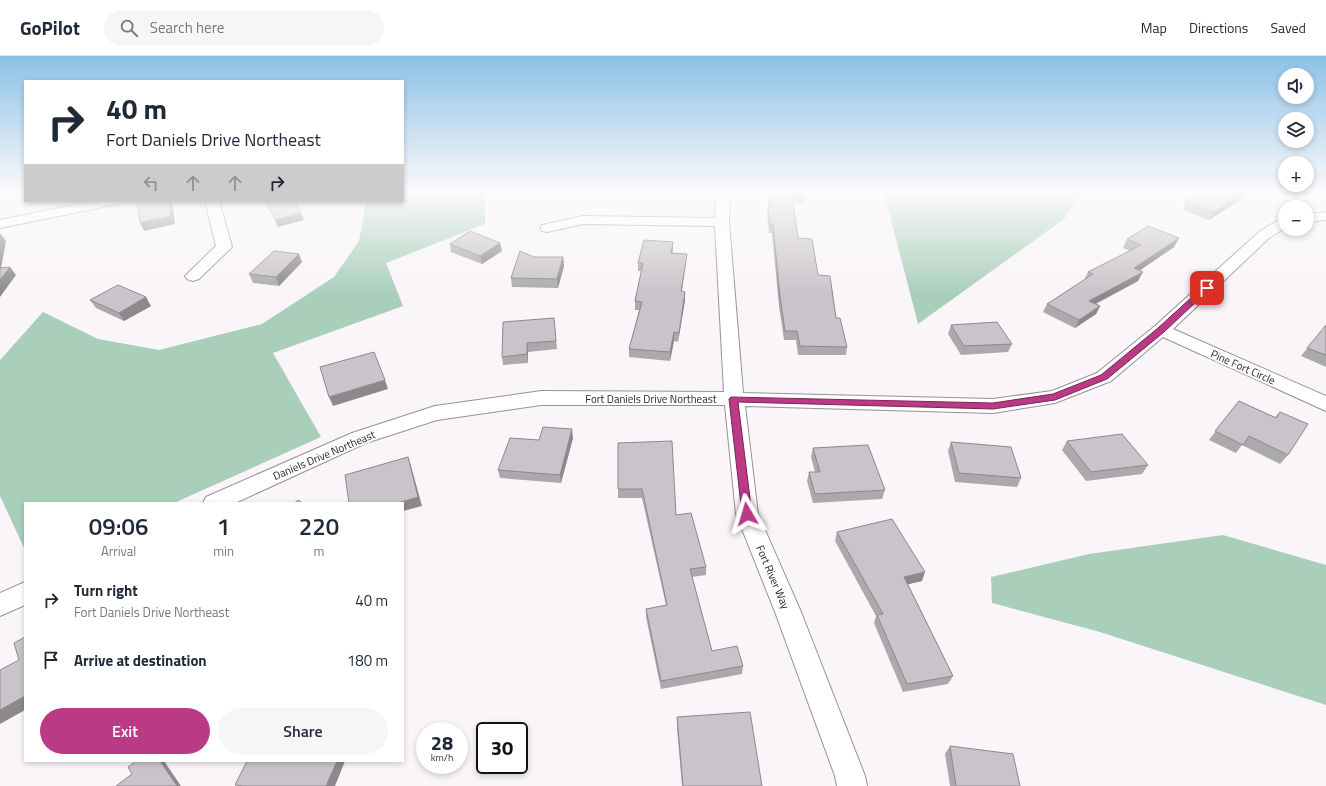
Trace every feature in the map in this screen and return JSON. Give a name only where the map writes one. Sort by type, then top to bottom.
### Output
[{"type":"street","points":[[193,276],[224,246],[219,226]]},
{"type":"street","points":[[547,228],[556,226]]},
{"type":"street","name":"Fort River Way","points":[[722,226],[734,399],[747,514],[788,612],[850,776],[852,786]]},
{"type":"street","name":"Fort Daniels Drive Northeast","points":[[436,413],[542,398],[734,399],[993,406],[1055,397],[1104,377],[1161,330],[1264,235],[1278,226]]},
{"type":"street","name":"Pine Fort Circle","points":[[1161,330],[1326,404]]},
{"type":"street","name":"Daniels Drive Northeast","points":[[216,502],[358,438],[436,413]]},
{"type":"street","points":[[0,604],[24,593]]},
{"type":"green space","points":[[362,226],[480,226],[386,263],[403,306],[273,353],[321,437],[176,502],[24,502],[24,548],[0,496],[0,360],[43,312],[98,339],[159,350],[262,324],[334,277],[359,241]]},
{"type":"green space","points":[[893,226],[1054,226],[918,324]]},
{"type":"green space","points":[[1223,535],[1326,565],[1326,705],[1100,632],[992,603],[991,577],[1089,554]]},
{"type":"building","points":[[773,226],[796,226],[798,238],[812,239],[818,275],[830,276],[836,318],[840,318],[847,347],[800,346],[797,331],[785,331]]},
{"type":"building","points":[[1148,226],[1179,238],[1134,268],[1143,272],[1089,301],[1100,306],[1079,320],[1047,304],[1093,274],[1088,272],[1141,245],[1127,239]]},
{"type":"building","points":[[470,231],[500,243],[480,256],[450,244]]},
{"type":"building","points":[[644,240],[673,242],[671,253],[687,254],[681,291],[685,292],[679,333],[674,332],[670,352],[629,349],[642,302],[635,301],[643,263],[638,263]]},
{"type":"building","points":[[274,251],[299,254],[276,277],[249,274]]},
{"type":"building","points":[[520,251],[534,257],[563,257],[557,279],[511,278]]},
{"type":"building","points":[[10,267],[0,280],[0,268]]},
{"type":"building","points":[[118,285],[146,297],[119,313],[90,300]]},
{"type":"building","points":[[554,318],[556,341],[527,343],[527,354],[502,357],[503,322]]},
{"type":"building","points":[[997,322],[1012,344],[964,346],[951,325]]},
{"type":"building","points":[[1326,325],[1326,355],[1307,348]]},
{"type":"building","points":[[374,352],[385,380],[329,397],[320,367]]},
{"type":"building","points":[[1239,401],[1276,418],[1280,412],[1308,424],[1288,455],[1249,436],[1243,445],[1215,431]]},
{"type":"building","points":[[543,427],[572,429],[560,475],[498,470],[510,438],[539,440]]},
{"type":"building","points":[[1122,434],[1148,465],[1091,472],[1067,441]]},
{"type":"building","points":[[672,441],[676,515],[691,513],[706,567],[690,569],[712,651],[737,646],[743,666],[661,681],[646,609],[667,605],[642,489],[618,489],[618,443]]},
{"type":"building","points":[[951,442],[1011,447],[1021,478],[959,473]]},
{"type":"building","points":[[868,445],[885,490],[815,494],[809,472],[820,472],[813,448]]},
{"type":"building","points":[[408,457],[418,497],[401,502],[349,502],[345,475]]},
{"type":"building","points":[[892,519],[925,572],[904,577],[953,676],[907,684],[877,615],[883,614],[837,532]]},
{"type":"building","points":[[24,638],[24,697],[0,710],[0,670],[19,660],[14,643]]},
{"type":"building","points":[[750,712],[762,786],[683,786],[677,717]]},
{"type":"building","points":[[950,746],[1013,754],[1020,786],[956,786]]},
{"type":"building","points":[[135,762],[161,762],[177,786],[116,786],[132,774],[128,767]]},
{"type":"building","points":[[246,762],[337,762],[326,786],[235,785]]},
{"type":"route","points":[[747,514],[734,399],[993,406],[1055,397],[1104,377],[1161,330],[1207,288]]}]
